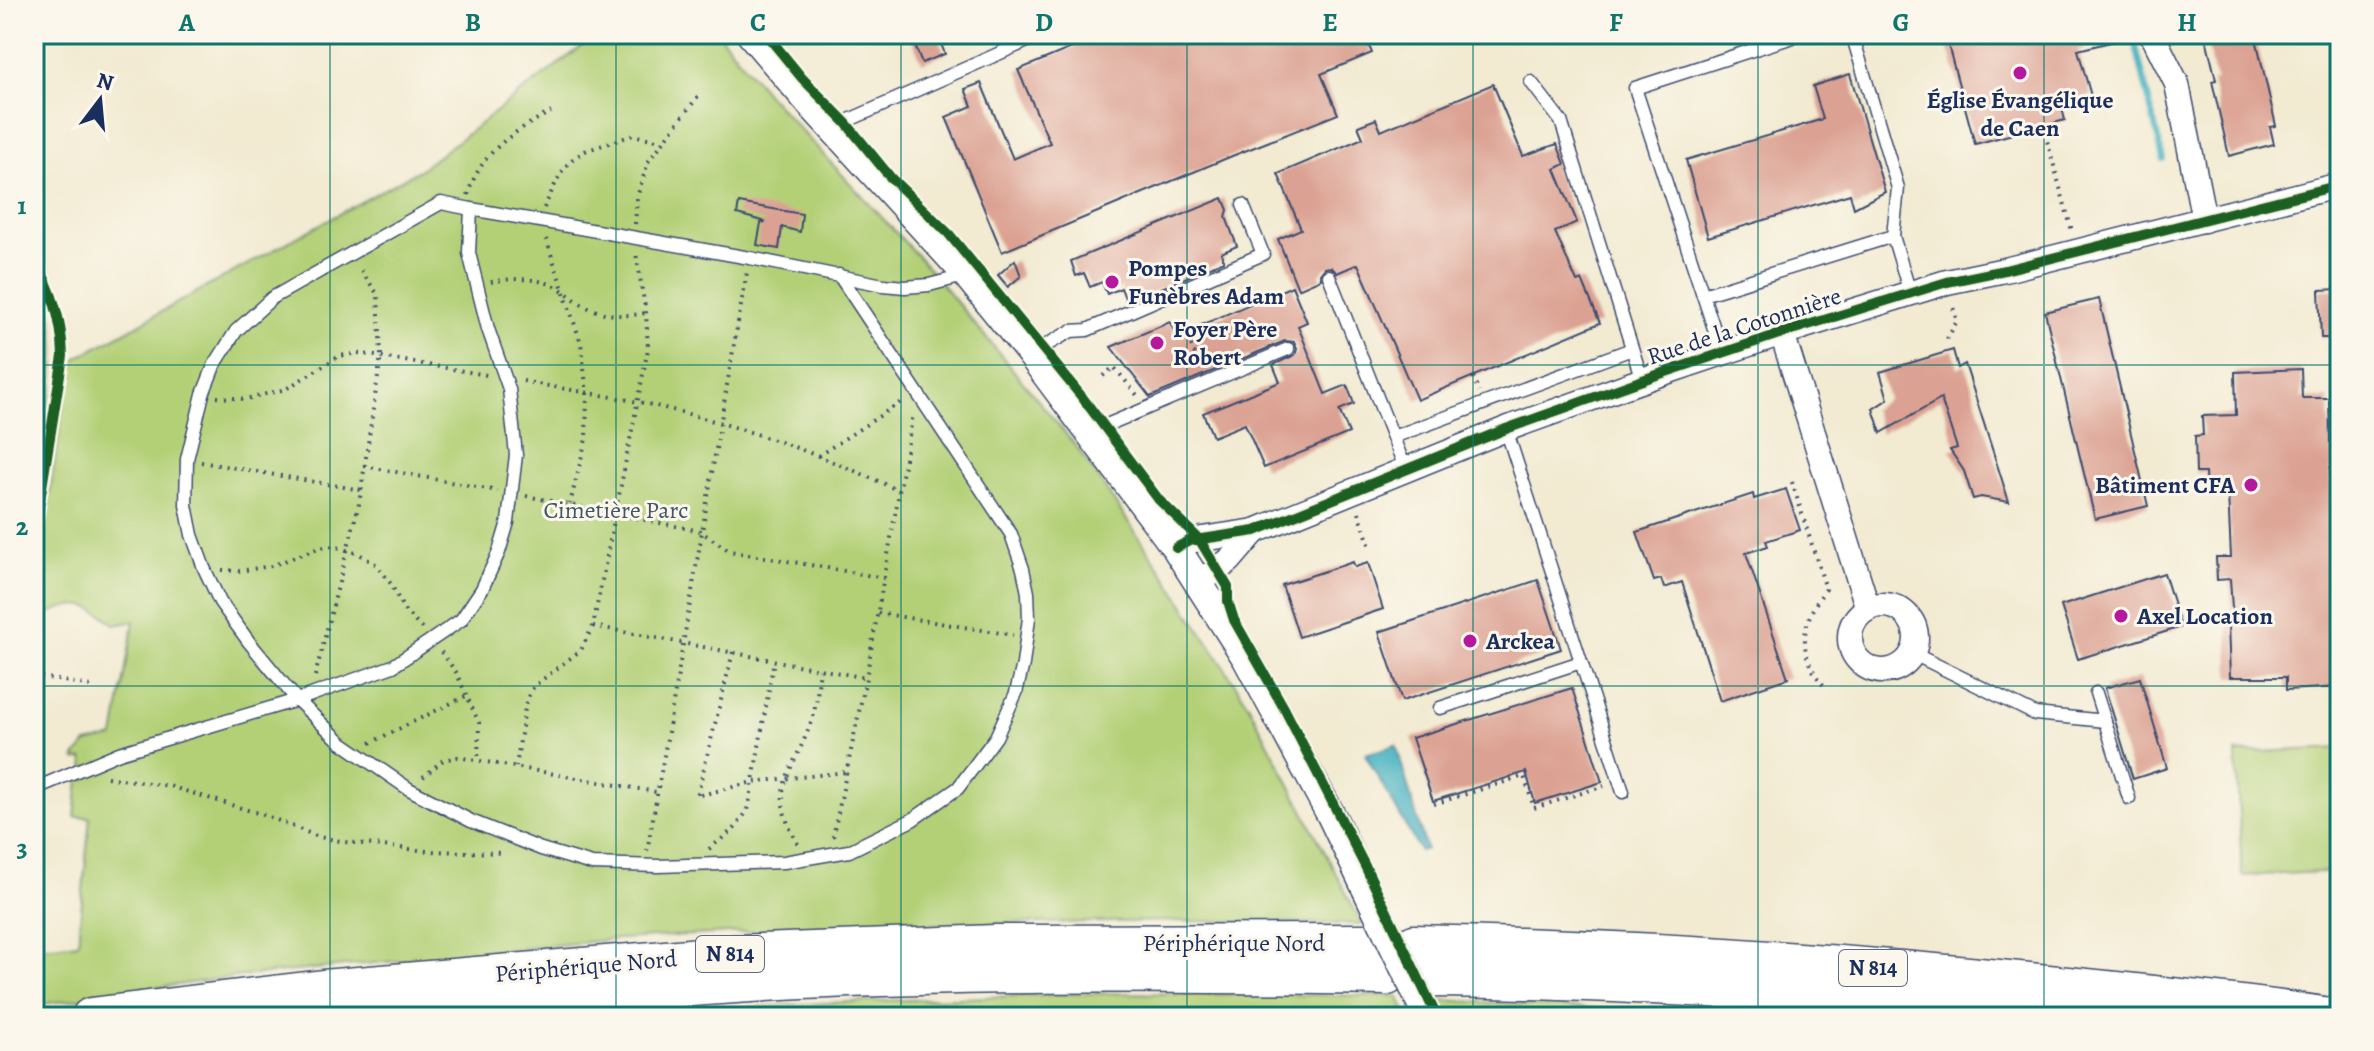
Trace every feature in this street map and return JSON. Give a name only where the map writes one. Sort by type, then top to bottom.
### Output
[{"type":"highway","name":"Périphérique Nord","points":[[91,1017],[323,989],[736,954],[995,944],[1380,959],[1248,973],[803,980],[633,991],[345,1017]]},
{"type":"highway","name":"N 814","points":[[1414,944],[1744,958],[1933,973],[2330,1017]]},
{"type":"highway","name":"N 814","points":[[1430,978],[1501,978],[1740,990],[2062,1017]]},
{"type":"highway","points":[[2291,1011],[2319,998],[2340,1000]]},
{"type":"street","points":[[751,34],[835,132],[967,275],[1031,354],[1176,548],[1247,659],[1331,815],[1428,1017]]},
{"type":"street","points":[[2152,34],[2177,84],[2204,220]]},
{"type":"street","name":"Rue de la Cotonnière","points":[[1176,548],[1189,541],[1255,531],[1506,429],[1722,353],[1910,293],[2340,185]]},
{"type":"street","points":[[1782,333],[1868,609]]},
{"type":"street","name":"Rue de la Cotonnière","points":[[1197,584],[1230,560],[1255,531]]},
{"type":"street","points":[[1879,605],[1900,610],[1914,627],[1916,637],[1912,653],[1902,665],[1892,670],[1881,671],[1861,663],[1851,645],[1853,624],[1868,609],[1879,605]]},
{"type":"lane","points":[[835,132],[849,120],[1043,34]]},
{"type":"lane","points":[[1722,353],[1635,88],[1802,34]]},
{"type":"lane","points":[[1852,34],[1898,188],[1893,236],[1910,293]]},
{"type":"lane","points":[[1531,82],[1561,121],[1642,380]]},
{"type":"lane","points":[[839,275],[1011,534],[1028,593],[1027,637],[1016,693],[996,737],[958,788],[912,820],[849,851],[784,862],[689,866],[592,864],[541,849],[471,821],[409,789],[342,743],[234,622],[220,602],[192,535],[186,505],[187,459],[203,394],[214,366],[236,331],[272,298],[441,203],[750,258],[905,287],[929,285],[967,275]]},
{"type":"lane","points":[[1031,354],[1071,331],[1087,330],[1263,254],[1243,205]]},
{"type":"lane","points":[[34,789],[119,753],[304,698],[393,666],[461,620],[482,589],[499,552],[508,522],[516,455],[509,389],[488,329],[469,253],[468,208]]},
{"type":"lane","points":[[1703,295],[1893,236]]},
{"type":"lane","points":[[1329,276],[1406,470]]},
{"type":"lane","points":[[1090,432],[1288,349]]},
{"type":"lane","points":[[1393,437],[1632,349]]},
{"type":"lane","points":[[1506,429],[1623,792]]},
{"type":"lane","points":[[1912,653],[2035,714],[2105,721]]},
{"type":"lane","points":[[1440,708],[1581,662]]},
{"type":"lane","points":[[2096,693],[2129,798]]},
{"type":"path","points":[[516,767],[526,701],[534,686],[581,650],[593,626],[648,349],[646,313],[633,237],[637,197],[648,162],[699,95]]},
{"type":"path","points":[[468,208],[476,174],[486,160],[516,131],[551,112]]},
{"type":"path","points":[[2043,126],[2072,232]]},
{"type":"path","points":[[570,504],[586,439],[587,394],[581,343],[539,221],[548,196],[570,161],[598,146],[633,135],[662,141]]},
{"type":"path","points":[[304,698],[348,550],[361,490],[381,356],[378,295],[351,254]]},
{"type":"path","points":[[644,865],[750,258]]},
{"type":"path","points":[[477,285],[501,279],[548,283],[585,306],[610,315],[646,313]]},
{"type":"path","points":[[1947,339],[1957,321],[1952,305]]},
{"type":"path","points":[[1191,345],[1206,380]]},
{"type":"path","points":[[203,394],[227,399],[267,395],[286,389],[339,356],[358,353],[381,356],[637,402],[818,456],[899,491]]},
{"type":"path","points":[[1103,376],[1114,367],[1138,397]]},
{"type":"path","points":[[818,456],[916,392]]},
{"type":"path","points":[[830,854],[866,678],[916,392]]},
{"type":"path","points":[[187,459],[361,490]]},
{"type":"path","points":[[364,466],[700,531],[730,551],[884,578]]},
{"type":"path","points":[[1792,482],[1826,589],[1814,605],[1805,627],[1805,652],[1814,675],[1825,687]]},
{"type":"path","points":[[1358,509],[1370,547]]},
{"type":"path","points":[[204,568],[239,571],[271,566],[318,548],[334,546],[359,554],[377,565],[404,610],[456,672],[468,695],[479,723],[478,761]]},
{"type":"path","points":[[878,613],[1027,637]]},
{"type":"path","points":[[593,626],[866,678]]},
{"type":"path","points":[[733,652],[697,796],[753,782],[847,772]]},
{"type":"path","points":[[689,866],[735,828],[748,810],[774,660]]},
{"type":"path","points":[[807,858],[788,827],[782,800],[786,777],[813,717],[820,669]]},
{"type":"path","points":[[41,677],[96,687]]},
{"type":"path","points":[[354,751],[468,695]]},
{"type":"path","points":[[409,789],[443,760],[458,757],[657,792]]},
{"type":"path","points":[[89,766],[95,775],[169,786],[264,815],[319,837],[427,851],[517,853]]},
{"type":"green space","name":"Cimetière Parc","points":[[598,34],[724,34],[721,37],[768,95],[924,263],[1076,446],[1164,574],[1248,704],[1362,924],[1190,921],[881,925],[618,939],[233,977],[34,1005],[34,948],[78,943],[90,817],[75,817],[79,780],[87,779],[83,759],[76,760],[75,757],[87,743],[114,737],[134,621],[115,625],[94,609],[76,605],[34,618],[34,570],[51,487],[70,362],[421,169]]},
{"type":"green space","points":[[34,271],[49,307],[55,360],[34,503],[34,413],[42,339],[34,303]]},
{"type":"green space","points":[[2340,748],[2340,871],[2242,876],[2236,753]]},
{"type":"green space","points":[[1098,993],[1398,996],[1408,1017],[579,1017],[825,1003]]},
{"type":"green space","points":[[1441,1000],[1747,1017],[1449,1017]]},
{"type":"water","points":[[1396,745],[1426,849],[1420,851],[1365,754]]},
{"type":"building","points":[[910,34],[937,34],[945,54],[922,63]]},
{"type":"building","points":[[1088,34],[1347,34],[1350,39],[1364,34],[1372,53],[1321,74],[1338,114],[1002,252],[946,117],[972,106],[965,89],[981,83],[1013,159],[1050,143],[1018,70],[1079,45],[1077,39]]},
{"type":"building","name":"Église Évangélique de Caen","points":[[1945,34],[2118,34],[2119,40],[2078,50],[2091,96],[2061,104],[2065,120],[1975,144]]},
{"type":"building","points":[[2205,34],[2255,34],[2276,126],[2270,127],[2274,144],[2229,156]]},
{"type":"building","points":[[1850,74],[1885,192],[1854,208],[1850,194],[1708,237],[1686,160],[1823,119],[1813,86]]},
{"type":"building","points":[[1493,84],[1523,156],[1557,144],[1565,164],[1555,169],[1577,222],[1555,232],[1577,282],[1582,280],[1600,323],[1417,400],[1358,264],[1337,273],[1331,267],[1325,268],[1320,274],[1321,279],[1298,289],[1278,239],[1301,229],[1278,174],[1363,138],[1358,126],[1376,119],[1381,131]]},
{"type":"building","points":[[1223,198],[1228,210],[1226,217],[1237,246],[1221,253],[1224,261],[1127,303],[1121,288],[1107,294],[1102,282],[1090,287],[1084,273],[1076,276],[1071,261]]},
{"type":"building","points":[[739,203],[802,214],[800,232],[782,227],[779,249],[757,245],[761,223],[766,222],[737,214]]},
{"type":"building","points":[[1015,260],[1021,276],[1008,287],[998,275]]},
{"type":"building","points":[[1292,286],[1307,322],[1298,326],[1325,394],[1347,385],[1354,404],[1339,410],[1349,433],[1264,468],[1245,424],[1213,437],[1203,413],[1280,382],[1273,365],[1295,355],[1297,349],[1294,342],[1285,341],[1150,397],[1111,347],[1170,322],[1176,336]]},
{"type":"building","points":[[2340,289],[2340,338],[2321,338],[2319,290]]},
{"type":"building","points":[[2099,299],[2148,506],[2095,519],[2045,312]]},
{"type":"building","points":[[1953,350],[1958,368],[1965,364],[2009,502],[1981,497],[1973,499],[1964,471],[1950,450],[1957,448],[1941,399],[1881,433],[1873,409],[1888,399],[1880,372]]},
{"type":"building","points":[[2301,369],[2302,398],[2329,398],[2330,442],[2340,442],[2340,468],[2330,468],[2334,513],[2340,513],[2339,566],[2334,566],[2335,607],[2340,606],[2340,687],[2286,690],[2286,677],[2230,677],[2228,623],[2233,623],[2230,579],[2217,580],[2216,557],[2231,557],[2228,492],[2206,492],[2205,473],[2196,473],[2195,436],[2203,435],[2202,416],[2236,415],[2235,372]]},
{"type":"building","points":[[1786,489],[1800,530],[1766,541],[1768,546],[1746,553],[1788,678],[1720,701],[1682,582],[1664,588],[1661,579],[1654,581],[1637,532],[1753,494],[1754,499]]},
{"type":"building","points":[[1353,562],[1355,567],[1368,563],[1383,609],[1299,637],[1282,585]]},
{"type":"building","name":"Axel Location","points":[[2164,573],[2181,627],[2078,659],[2061,606]]},
{"type":"building","name":"Arckea","points":[[1538,580],[1561,649],[1402,701],[1379,632]]},
{"type":"building","points":[[2140,678],[2167,768],[2133,779],[2105,688]]},
{"type":"building","points":[[1572,688],[1602,782],[1535,803],[1526,772],[1433,801],[1412,738]]},
{"type":"waterway","points":[[2133,34],[2163,159]]},
{"type":"waterway","points":[[34,460],[45,389]]},
{"type":"cycle path","points":[[766,34],[891,178],[949,234],[1082,397],[1159,500],[1199,539],[1228,587],[1228,601],[1234,620],[1284,708],[1366,868],[1437,1017]]},
{"type":"cycle path","points":[[1176,548],[1189,541],[1255,531],[1506,429],[1782,333],[1947,282],[2340,185]]},
{"type":"cycle path","points":[[34,259],[55,306],[63,356],[34,537]]},
{"type":"place","name":"Église Évangélique de Caen","points":[[2020,73]]},
{"type":"place","name":"Pompes Funèbres Adam","points":[[1112,282]]},
{"type":"place","name":"Foyer Père Robert","points":[[1157,343]]},
{"type":"place","name":"Bâtiment CFA","points":[[2251,485]]},
{"type":"place","name":"Axel Location","points":[[2121,616]]},
{"type":"place","name":"Arckea","points":[[1470,641]]}]
